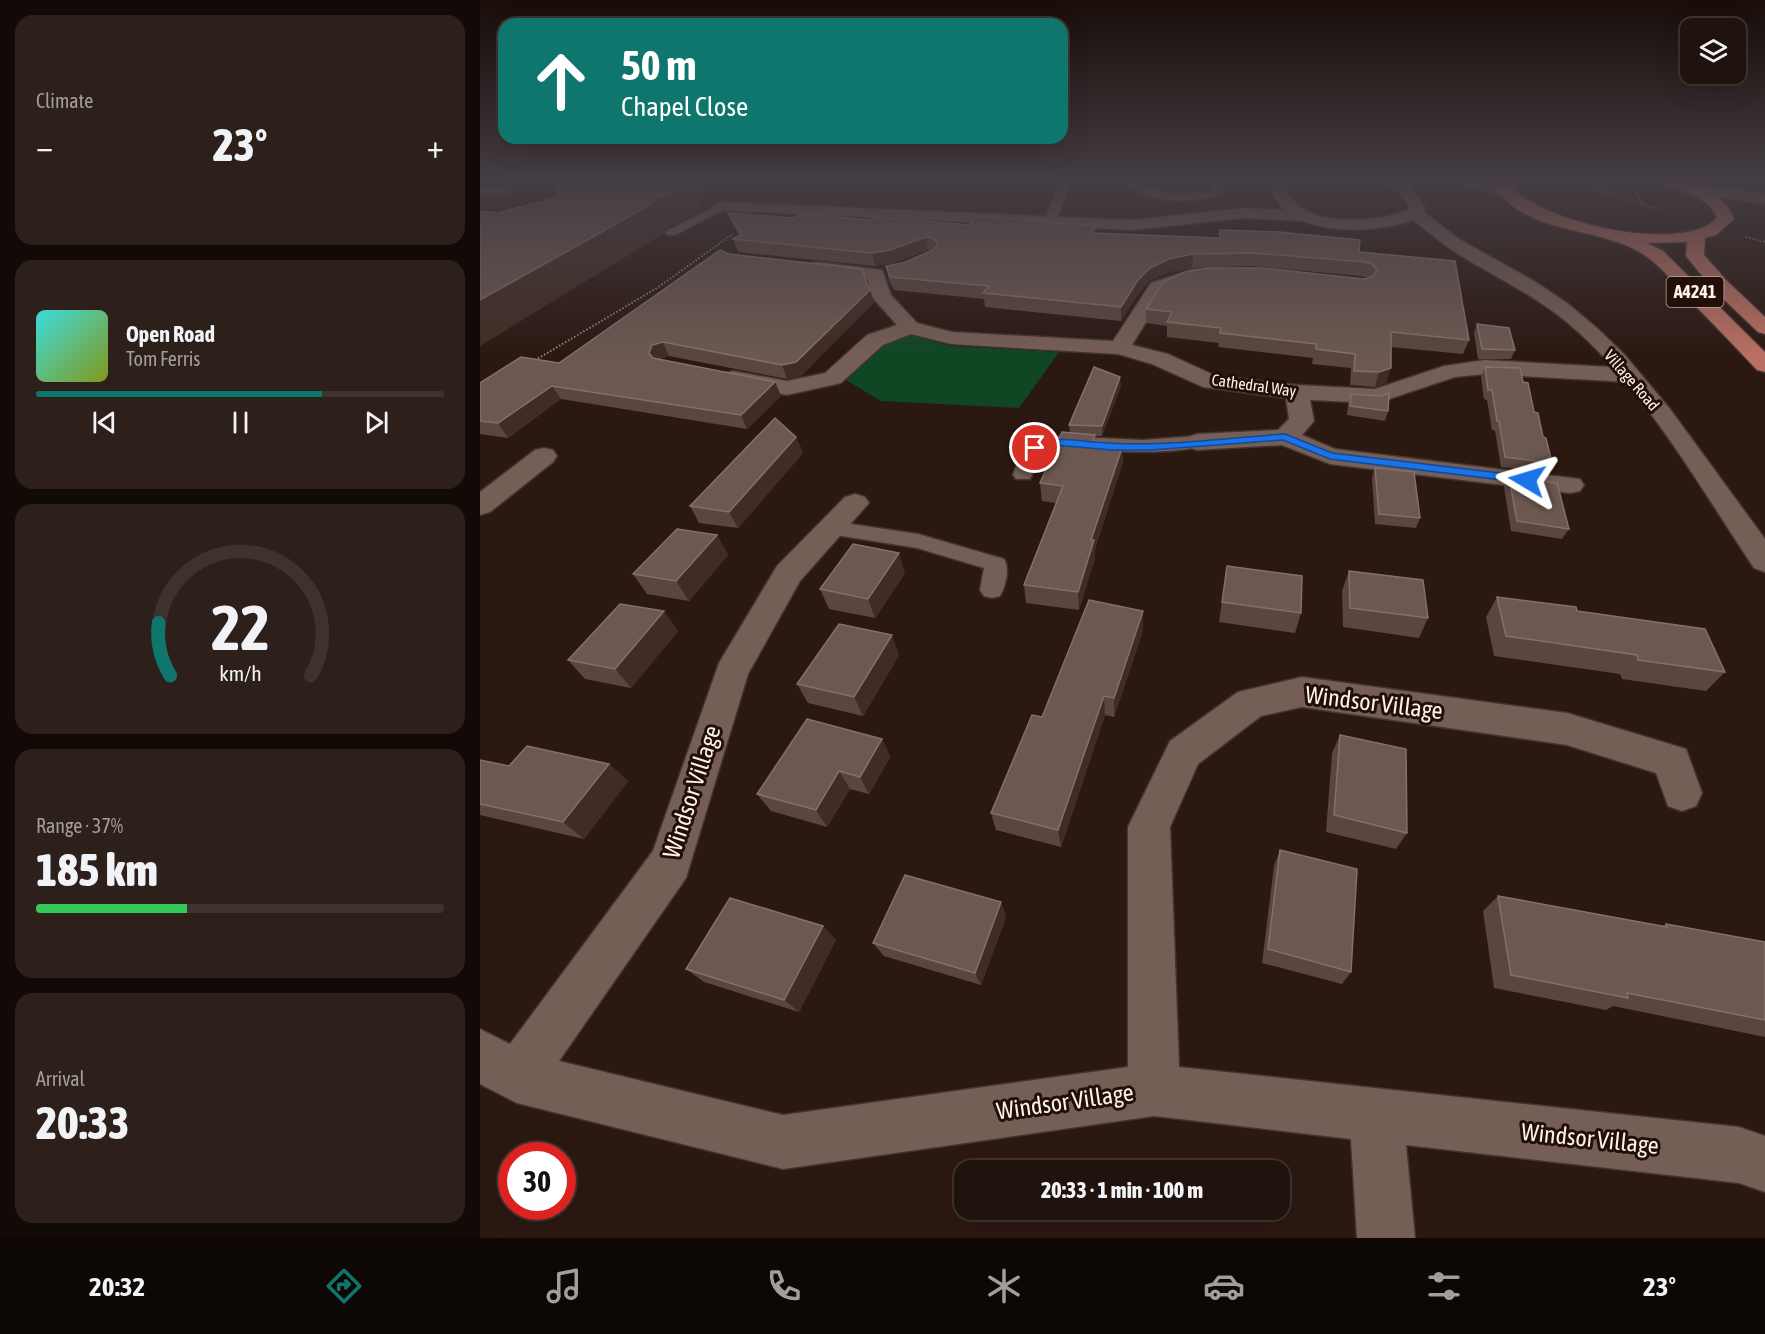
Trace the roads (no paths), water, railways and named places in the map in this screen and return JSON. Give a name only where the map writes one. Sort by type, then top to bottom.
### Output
[{"type":"main road","name":"A4241","points":[[1624,240],[1657,255],[1765,365]]},
{"type":"main road","name":"A4241","points":[[1696,240],[1695,256],[1720,285],[1765,328]]},
{"type":"street","name":"Village Road","points":[[1439,240],[1456,244]]},
{"type":"street","name":"Village Road","points":[[1450,240],[1502,268],[1544,295],[1590,332],[1660,412],[1765,561]]},
{"type":"street","points":[[793,265],[875,274],[898,270]]},
{"type":"street","points":[[711,373],[787,388],[833,378],[875,340],[910,327],[882,297],[875,274]]},
{"type":"street","points":[[1119,348],[1158,287],[1194,275],[1222,274]]},
{"type":"street","name":"Cathedral Way","points":[[910,327],[951,338],[1119,348],[1160,359],[1212,382],[1297,392],[1377,396],[1452,371],[1485,367],[1629,375]]},
{"type":"street","points":[[1285,437],[1302,421],[1297,392]]},
{"type":"street","points":[[1197,442],[1285,437],[1330,456],[1570,485]]},
{"type":"street","points":[[480,506],[544,456]]},
{"type":"street","name":"Windsor Village","points":[[843,515],[788,574],[731,672],[671,863],[498,1066],[783,1142],[1154,1090],[1739,1155],[1765,1164]]},
{"type":"street","name":"Windsor Village","points":[[1154,1090],[1149,827],[1184,753],[1251,703],[1302,692],[1567,729],[1672,761],[1682,793]]},
{"type":"street","points":[[1377,1116],[1386,1238]]},
{"type":"lane","points":[[1023,475],[1030,453],[1035,448],[1046,444],[1112,447],[1174,446],[1197,442]]},
{"type":"lane","points":[[843,515],[918,541],[996,564],[992,590]]}]
